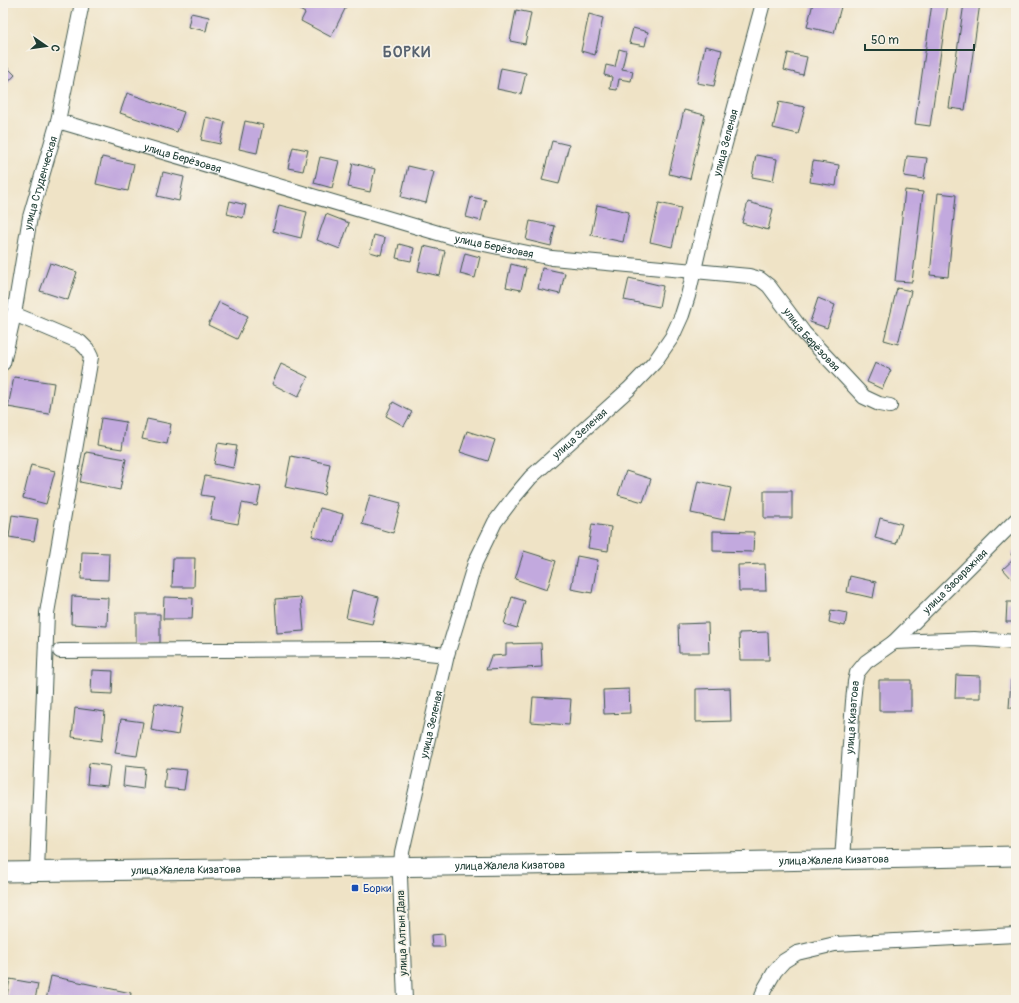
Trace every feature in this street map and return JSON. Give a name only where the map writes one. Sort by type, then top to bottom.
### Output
[{"type":"main road","name":"улица Жалела Кизатова","points":[[3,872],[666,864],[1016,856]]},
{"type":"street","name":"улица Студенческая","points":[[3,363],[14,314],[30,217],[58,121],[82,3]]},
{"type":"street","name":"улица Зеленая","points":[[401,866],[404,839],[447,655],[475,563],[495,522],[531,477],[629,389],[654,364],[672,337],[682,315],[694,271],[712,192],[763,3]]},
{"type":"street","name":"улица Берёзовая","points":[[58,121],[455,238],[552,258],[749,276],[760,279],[770,286],[804,333],[864,397],[879,404],[890,406]]},
{"type":"street","points":[[14,314],[80,342],[88,349],[91,357],[48,613],[37,871]]},
{"type":"street","name":"улица Заовражная","points":[[894,642],[1016,520]]},
{"type":"street","points":[[894,642],[974,639],[1016,642]]},
{"type":"street","name":"улица Кизатова","points":[[842,860],[854,682],[857,673],[866,662],[894,642]]},
{"type":"street","points":[[60,651],[387,649],[447,655]]},
{"type":"street","name":"улица Алтын Дала","points":[[401,866],[400,881],[405,1000]]},
{"type":"street","points":[[761,1000],[764,990],[775,971],[784,961],[797,953],[834,944],[1016,935]]},
{"type":"building","points":[[287,3],[348,3],[331,37],[301,21],[305,13]]},
{"type":"building","points":[[813,3],[842,3],[834,33],[807,27]]},
{"type":"building","points":[[932,3],[948,3],[930,126],[915,124]]},
{"type":"building","points":[[964,3],[980,3],[965,110],[949,108]]},
{"type":"building","points":[[516,10],[531,13],[525,44],[510,41]]},
{"type":"building","points":[[191,13],[209,17],[206,31],[188,27]]},
{"type":"building","points":[[589,14],[603,18],[595,55],[581,51]]},
{"type":"building","points":[[633,28],[648,32],[645,46],[629,43]]},
{"type":"building","points":[[705,46],[722,50],[714,86],[697,83]]},
{"type":"building","points":[[619,49],[626,51],[622,69],[633,71],[631,81],[619,79],[617,90],[610,89],[612,77],[604,75],[606,65],[615,67]]},
{"type":"building","points":[[788,53],[807,57],[803,75],[784,70]]},
{"type":"building","points":[[3,63],[15,75],[3,88]]},
{"type":"building","points":[[501,68],[526,73],[521,94],[497,89]]},
{"type":"building","points":[[127,93],[184,112],[177,132],[120,113]]},
{"type":"building","points":[[779,102],[805,107],[798,134],[773,128]]},
{"type":"building","points":[[684,110],[705,115],[690,179],[669,174]]},
{"type":"building","points":[[206,117],[225,122],[220,144],[201,140]]},
{"type":"building","points":[[245,121],[263,125],[257,153],[239,149]]},
{"type":"building","points":[[552,141],[569,145],[559,184],[542,180]]},
{"type":"building","points":[[293,147],[308,150],[303,171],[288,168]]},
{"type":"building","points":[[756,155],[777,159],[773,181],[752,177]]},
{"type":"building","points":[[907,156],[927,158],[924,179],[904,176]]},
{"type":"building","points":[[102,157],[134,164],[128,191],[96,184]]},
{"type":"building","points":[[320,157],[339,161],[332,188],[314,183]]},
{"type":"building","points":[[813,161],[839,165],[836,186],[810,182]]},
{"type":"building","points":[[353,163],[375,169],[370,192],[348,187]]},
{"type":"building","points":[[408,166],[434,172],[426,203],[401,197]]},
{"type":"building","points":[[163,172],[184,177],[179,201],[157,196]]},
{"type":"building","points":[[905,190],[923,192],[912,282],[895,281]]},
{"type":"building","points":[[938,193],[956,195],[948,277],[930,275]]},
{"type":"building","points":[[471,197],[486,200],[481,221],[466,217]]},
{"type":"building","points":[[230,201],[246,205],[243,218],[227,214]]},
{"type":"building","points":[[748,202],[773,209],[768,230],[742,223]]},
{"type":"building","points":[[659,203],[681,208],[672,247],[650,242]]},
{"type":"building","points":[[279,205],[307,212],[301,238],[273,231]]},
{"type":"building","points":[[597,205],[629,212],[623,242],[591,235]]},
{"type":"building","points":[[326,214],[349,223],[340,249],[317,240]]},
{"type":"building","points":[[530,221],[555,226],[551,246],[526,240]]},
{"type":"building","points":[[374,235],[385,238],[381,255],[370,252]]},
{"type":"building","points":[[399,244],[414,248],[411,261],[396,258]]},
{"type":"building","points":[[424,246],[445,251],[440,276],[418,271]]},
{"type":"building","points":[[465,253],[480,257],[475,278],[460,274]]},
{"type":"building","points":[[50,263],[77,272],[68,300],[40,291]]},
{"type":"building","points":[[511,264],[526,268],[521,290],[506,287]]},
{"type":"building","points":[[542,268],[565,273],[560,294],[538,289]]},
{"type":"building","points":[[629,278],[663,286],[659,307],[624,300]]},
{"type":"building","points":[[897,288],[911,291],[898,344],[884,340]]},
{"type":"building","points":[[818,298],[835,305],[827,328],[810,322]]},
{"type":"building","points":[[219,302],[248,316],[237,339],[208,325]]},
{"type":"building","points":[[875,363],[891,370],[882,389],[867,382]]},
{"type":"building","points":[[281,364],[308,377],[298,397],[272,384]]},
{"type":"building","points":[[14,377],[54,383],[49,414],[8,407]]},
{"type":"building","points":[[393,402],[412,412],[404,426],[386,416]]},
{"type":"building","points":[[101,418],[126,422],[122,449],[97,445]]},
{"type":"building","points":[[147,419],[171,424],[167,444],[142,439]]},
{"type":"building","points":[[467,431],[495,440],[488,461],[460,452]]},
{"type":"building","points":[[218,443],[237,446],[233,468],[214,464]]},
{"type":"building","points":[[86,452],[126,459],[120,490],[80,482]]},
{"type":"building","points":[[291,456],[330,464],[324,495],[285,487]]},
{"type":"building","points":[[31,465],[55,471],[46,504],[23,498]]},
{"type":"building","points":[[626,471],[651,479],[643,502],[618,495]]},
{"type":"building","points":[[205,476],[261,487],[257,506],[242,503],[238,524],[210,519],[214,497],[201,495]]},
{"type":"building","points":[[698,481],[731,488],[724,520],[691,513]]},
{"type":"building","points":[[764,491],[792,491],[792,518],[764,518]]},
{"type":"building","points":[[370,495],[401,503],[393,533],[362,524]]},
{"type":"building","points":[[320,508],[343,514],[335,543],[312,536]]},
{"type":"building","points":[[12,515],[38,519],[34,541],[9,537]]},
{"type":"building","points":[[880,518],[902,524],[896,544],[875,538]]},
{"type":"building","points":[[592,524],[611,527],[608,551],[588,548]]},
{"type":"building","points":[[713,531],[754,532],[753,552],[713,551]]},
{"type":"building","points":[[1016,550],[1016,575],[1012,579],[1003,569],[1014,559],[1011,554]]},
{"type":"building","points":[[524,551],[556,561],[547,590],[515,579]]},
{"type":"building","points":[[82,552],[109,553],[108,580],[81,579]]},
{"type":"building","points":[[577,556],[598,560],[592,593],[571,589]]},
{"type":"building","points":[[173,558],[195,558],[194,587],[172,587]]},
{"type":"building","points":[[765,564],[766,591],[739,591],[738,565]]},
{"type":"building","points":[[850,576],[876,582],[873,598],[847,592]]},
{"type":"building","points":[[352,590],[379,597],[372,624],[346,618]]},
{"type":"building","points":[[72,596],[108,598],[107,626],[71,624]]},
{"type":"building","points":[[164,597],[193,598],[192,619],[163,619]]},
{"type":"building","points":[[301,597],[304,631],[277,633],[275,599]]},
{"type":"building","points":[[512,597],[525,601],[517,628],[504,624]]},
{"type":"building","points":[[1007,602],[1016,602],[1016,622],[1006,622]]},
{"type":"building","points":[[831,610],[847,613],[845,626],[829,622]]},
{"type":"building","points":[[136,614],[160,614],[160,643],[136,644]]},
{"type":"building","points":[[708,623],[709,653],[679,653],[678,624]]},
{"type":"building","points":[[768,632],[769,660],[740,660],[739,633]]},
{"type":"building","points":[[541,643],[542,667],[486,670],[491,656],[506,655],[506,644]]},
{"type":"building","points":[[92,670],[113,671],[112,694],[91,693]]},
{"type":"building","points":[[956,675],[980,676],[980,698],[955,698]]},
{"type":"building","points":[[879,680],[911,680],[911,711],[879,711]]},
{"type":"building","points":[[1011,680],[1016,680],[1016,708],[1009,708]]},
{"type":"building","points":[[730,688],[731,721],[696,722],[696,689]]},
{"type":"building","points":[[629,689],[630,713],[604,714],[603,690]]},
{"type":"building","points":[[533,697],[571,699],[569,725],[531,722]]},
{"type":"building","points":[[155,703],[183,708],[178,735],[151,730]]},
{"type":"building","points":[[75,708],[105,712],[102,741],[72,737]]},
{"type":"building","points":[[121,719],[143,722],[137,756],[115,753]]},
{"type":"building","points":[[89,763],[110,766],[107,786],[87,784]]},
{"type":"building","points":[[125,766],[145,768],[143,789],[123,786]]},
{"type":"building","points":[[166,768],[187,770],[184,790],[164,788]]},
{"type":"building","points":[[444,934],[445,947],[432,947],[431,935]]},
{"type":"building","points":[[51,976],[131,993],[130,1000],[46,1000]]},
{"type":"building","points":[[10,979],[38,984],[35,1000],[6,1000]]},
{"type":"place","name":"Борки","points":[[355,888]]},
{"type":"district","name":"БОРКИ","points":[[407,52]]}]
